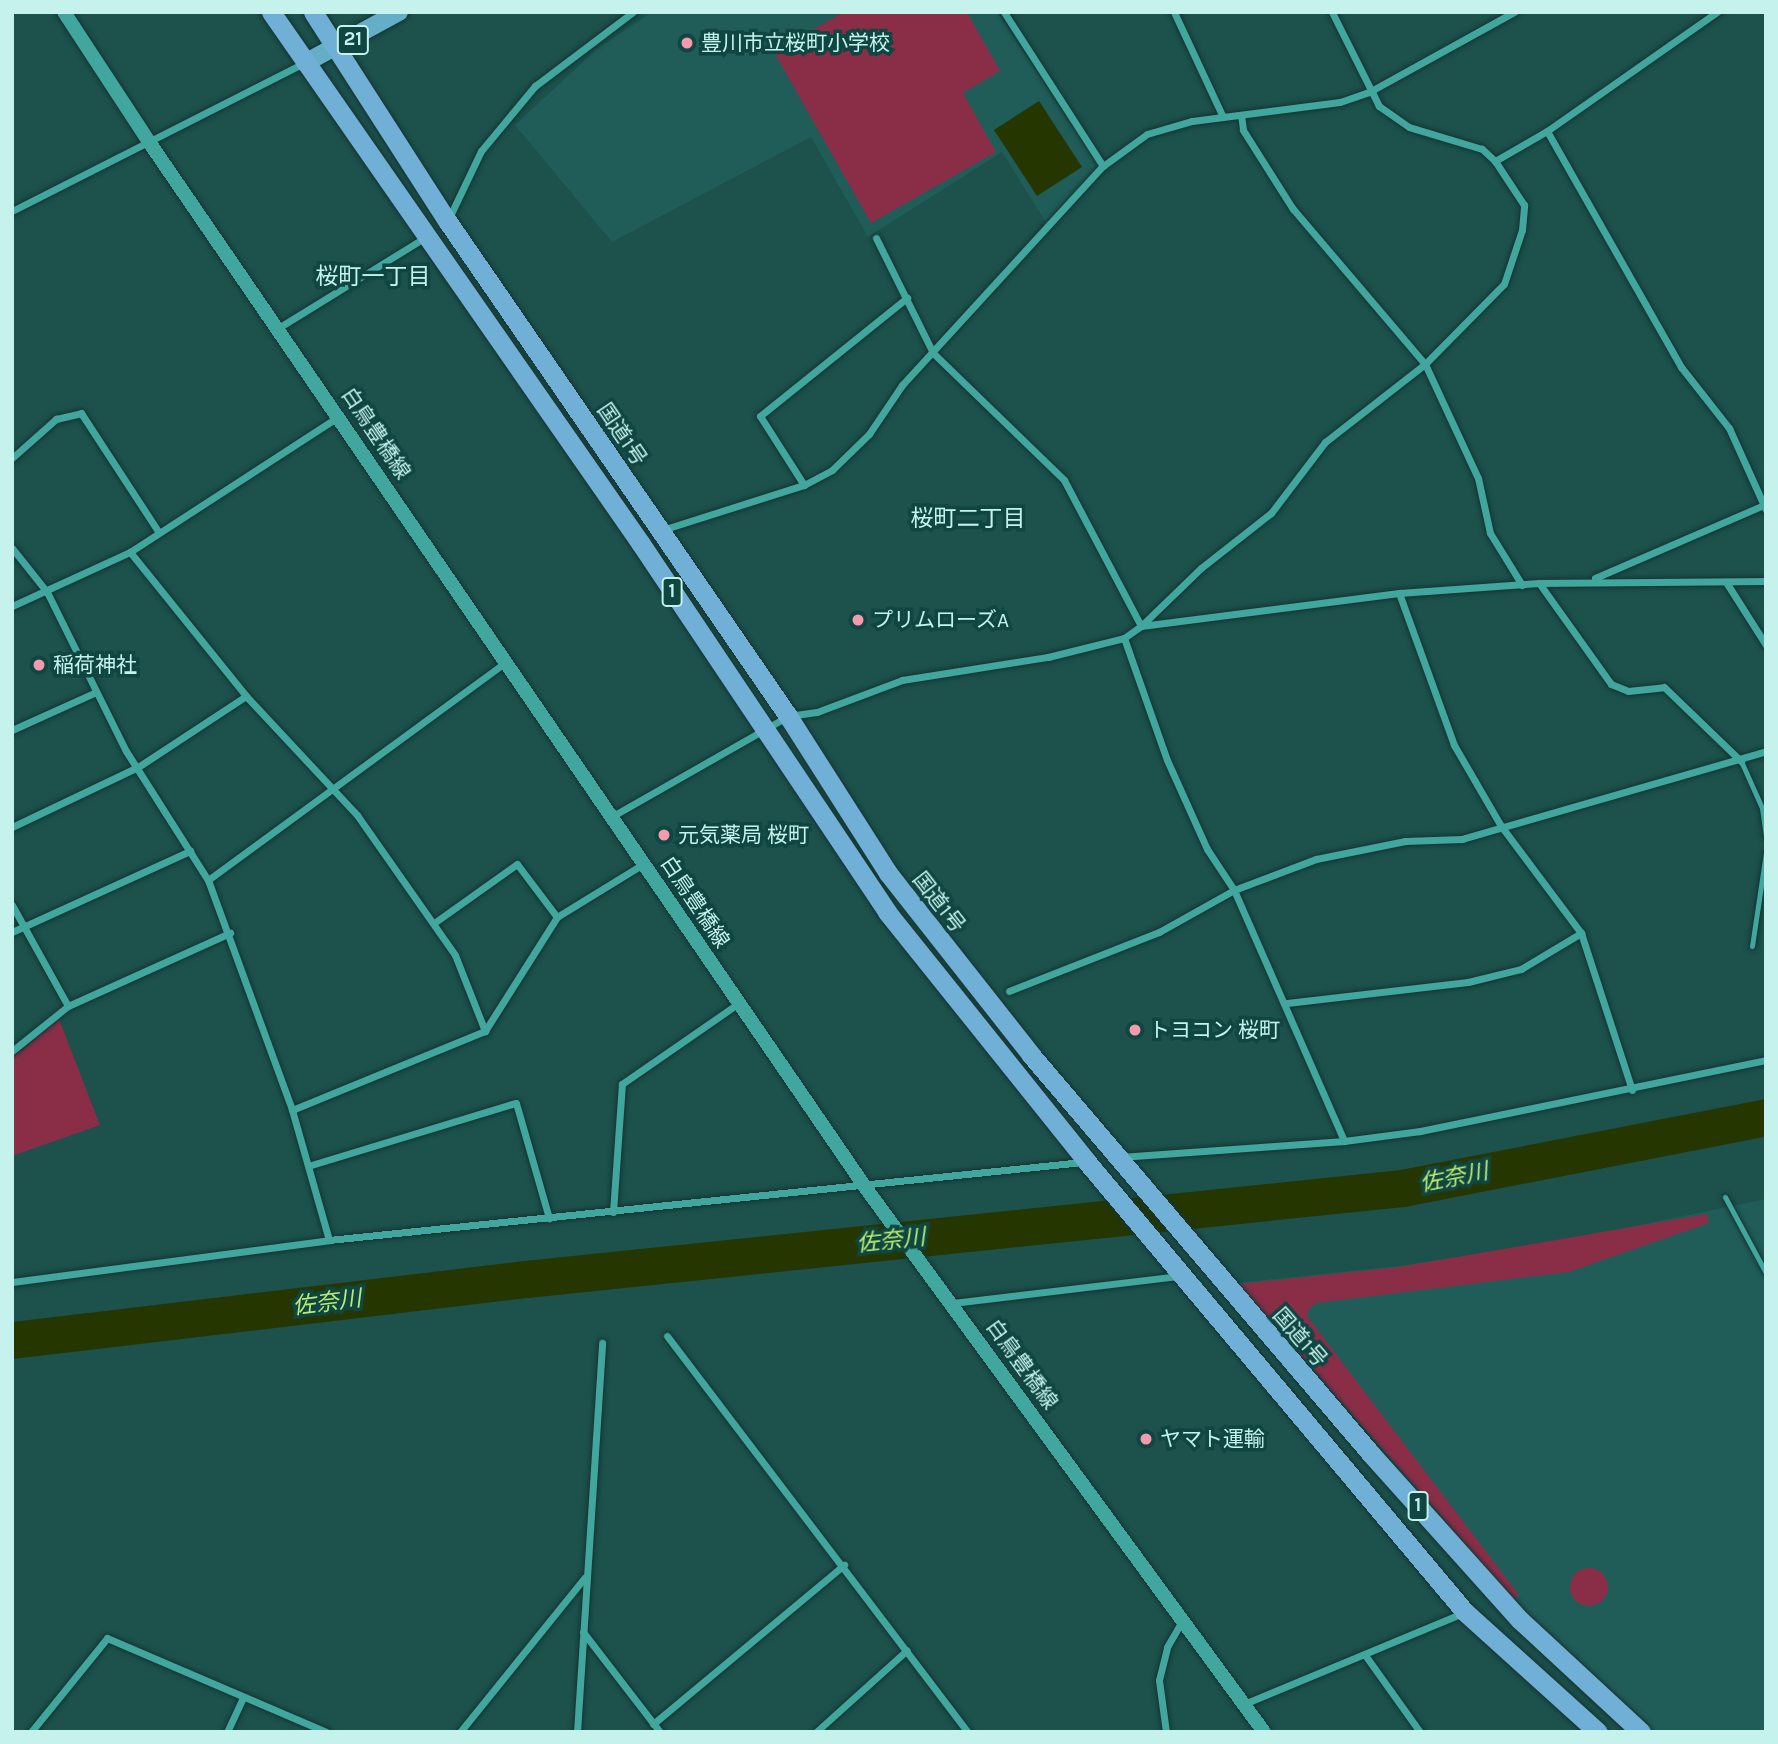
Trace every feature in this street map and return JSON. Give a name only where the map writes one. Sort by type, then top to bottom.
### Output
[{"type":"highway","name":"1","points":[[271,12],[425,238],[641,544],[762,730],[887,912],[1087,1162],[1185,1275],[1465,1612],[1598,1732]]},
{"type":"highway","name":"国道1号","points":[[313,12],[448,222],[788,716],[888,873],[1031,1055],[1210,1266],[1520,1620],[1641,1732]]},
{"type":"main road","name":"白鳥豊橋線","points":[[64,12],[149,142],[279,327],[504,663],[866,1187],[1264,1732]]},
{"type":"main road","name":"21","points":[[305,63],[337,49],[399,12]]},
{"type":"street","points":[[448,222],[481,151],[535,86],[633,12]]},
{"type":"street","points":[[1004,12],[1103,166]]},
{"type":"street","points":[[1174,12],[1223,117]]},
{"type":"street","points":[[611,817],[788,716],[817,712],[902,680],[1048,657],[1124,638],[1141,626],[1201,568],[1271,513],[1325,442],[1425,364],[1504,284],[1522,230],[1524,205],[1495,161],[1482,149],[1409,127],[1379,106],[1368,92],[1332,12]]},
{"type":"street","points":[[661,531],[804,485],[832,470],[869,434],[902,386],[1103,166],[1147,134],[1223,117],[1340,102],[1368,92],[1514,12]]},
{"type":"street","points":[[1495,161],[1548,131],[1717,12]]},
{"type":"street","points":[[12,211],[69,178],[149,142],[305,63]]},
{"type":"street","points":[[1241,115],[1243,130],[1293,209],[1425,364],[1478,478],[1490,533],[1522,585]]},
{"type":"street","points":[[1548,131],[1681,367],[1729,428],[1765,507],[1591,580]]},
{"type":"street","points":[[279,327],[425,238]]},
{"type":"street","points":[[876,238],[933,353],[1064,480],[1141,626]]},
{"type":"street","points":[[804,485],[760,416],[907,298]]},
{"type":"street","points":[[12,458],[56,419],[81,413],[158,531]]},
{"type":"street","points":[[12,606],[130,552],[158,531],[339,416]]},
{"type":"street","points":[[12,548],[47,592],[96,692],[138,767],[208,880],[230,933],[292,1110],[329,1240]]},
{"type":"street","points":[[130,552],[246,696],[357,815],[455,955],[485,1031]]},
{"type":"street","points":[[1141,626],[1399,593],[1591,580],[1766,581]]},
{"type":"street","points":[[1726,582],[1766,645]]},
{"type":"street","points":[[1539,583],[1611,684],[1628,691],[1664,687],[1741,761]]},
{"type":"street","points":[[1399,593],[1454,745],[1501,826],[1581,933],[1632,1090]]},
{"type":"street","points":[[1124,638],[1167,760],[1207,849],[1234,890],[1287,1003],[1344,1141]]},
{"type":"street","points":[[208,880],[504,663]]},
{"type":"street","points":[[12,730],[96,692]]},
{"type":"street","points":[[12,827],[138,767],[246,696]]},
{"type":"street","points":[[1009,991],[1159,932],[1234,890],[1315,859],[1405,841],[1462,839],[1741,761],[1766,751]]},
{"type":"street","points":[[12,932],[190,851]]},
{"type":"street","points":[[434,923],[517,864],[558,917]]},
{"type":"street","points":[[292,1110],[485,1031],[558,917],[644,864]]},
{"type":"street","points":[[12,905],[68,1006]]},
{"type":"street","points":[[12,1051],[68,1006],[230,933]]},
{"type":"street","points":[[1287,1003],[1468,982],[1521,969],[1581,933]]},
{"type":"street","points":[[613,1212],[622,1084],[739,1003]]},
{"type":"street","points":[[1119,1157],[1344,1141],[1632,1090],[1766,1060]]},
{"type":"street","points":[[308,1166],[516,1103],[549,1218]]},
{"type":"street","points":[[12,1282],[329,1240],[866,1187],[1087,1162]]},
{"type":"street","points":[[952,1303],[1185,1275]]},
{"type":"street","points":[[667,1336],[844,1565],[968,1732]]},
{"type":"street","points":[[577,1732],[602,1343]]},
{"type":"street","points":[[653,1724],[844,1565]]},
{"type":"street","points":[[460,1732],[586,1576]]},
{"type":"street","points":[[1244,1703],[1465,1612]]},
{"type":"street","points":[[1166,1732],[1159,1680],[1167,1647],[1183,1619]]},
{"type":"street","points":[[582,1632],[660,1732]]},
{"type":"street","points":[[31,1732],[107,1638],[326,1732]]},
{"type":"street","points":[[816,1732],[907,1650]]},
{"type":"street","points":[[1365,1655],[1420,1732]]},
{"type":"street","points":[[227,1732],[243,1697]]},
{"type":"lane","points":[[1741,761],[1762,808],[1766,837]]},
{"type":"lane","points":[[1752,946],[1766,852]]},
{"type":"lane","points":[[1725,1197],[1766,1273]]},
{"type":"shaded area","points":[[652,12],[997,12],[1100,167],[1047,224],[1002,152],[868,237],[811,137],[612,242],[515,125],[597,49]]},
{"type":"shaded area","points":[[844,12],[967,12],[1000,71],[963,93],[996,152],[871,223],[774,52]]},
{"type":"shaded area","points":[[1039,101],[1082,167],[1037,196],[994,130]]},
{"type":"shaded area","points":[[59,1019],[100,1125],[12,1156],[12,1057]]},
{"type":"shaded area","points":[[1766,1199],[1766,1732],[1653,1732],[1550,1640],[1237,1283],[1399,1266],[1562,1241]]},
{"type":"shaded area","points":[[1707,1214],[1709,1223],[1569,1272],[1316,1303],[1309,1309],[1307,1316],[1519,1595],[1513,1599],[1239,1284],[1399,1267]]},
{"type":"shaded area","points":[[1589,1568],[1602,1574],[1608,1587],[1602,1600],[1589,1606],[1576,1600],[1570,1587],[1576,1574]]},
{"type":"waterway","name":"佐奈川","points":[[12,1340],[526,1279],[1402,1188],[1766,1117]]},
{"type":"place","name":"豊川市立桜町小学校","points":[[687,43]]},
{"type":"place","name":"プリムローズA","points":[[858,620]]},
{"type":"place","name":"稲荷神社","points":[[39,665]]},
{"type":"place","name":"元気薬局 桜町","points":[[664,835]]},
{"type":"place","name":"トヨコン 桜町","points":[[1135,1030]]},
{"type":"place","name":"ヤマト運輸","points":[[1146,1439]]},
{"type":"district","name":"桜町一丁目","points":[[373,277]]},
{"type":"district","name":"桜町二丁目","points":[[968,519]]}]
